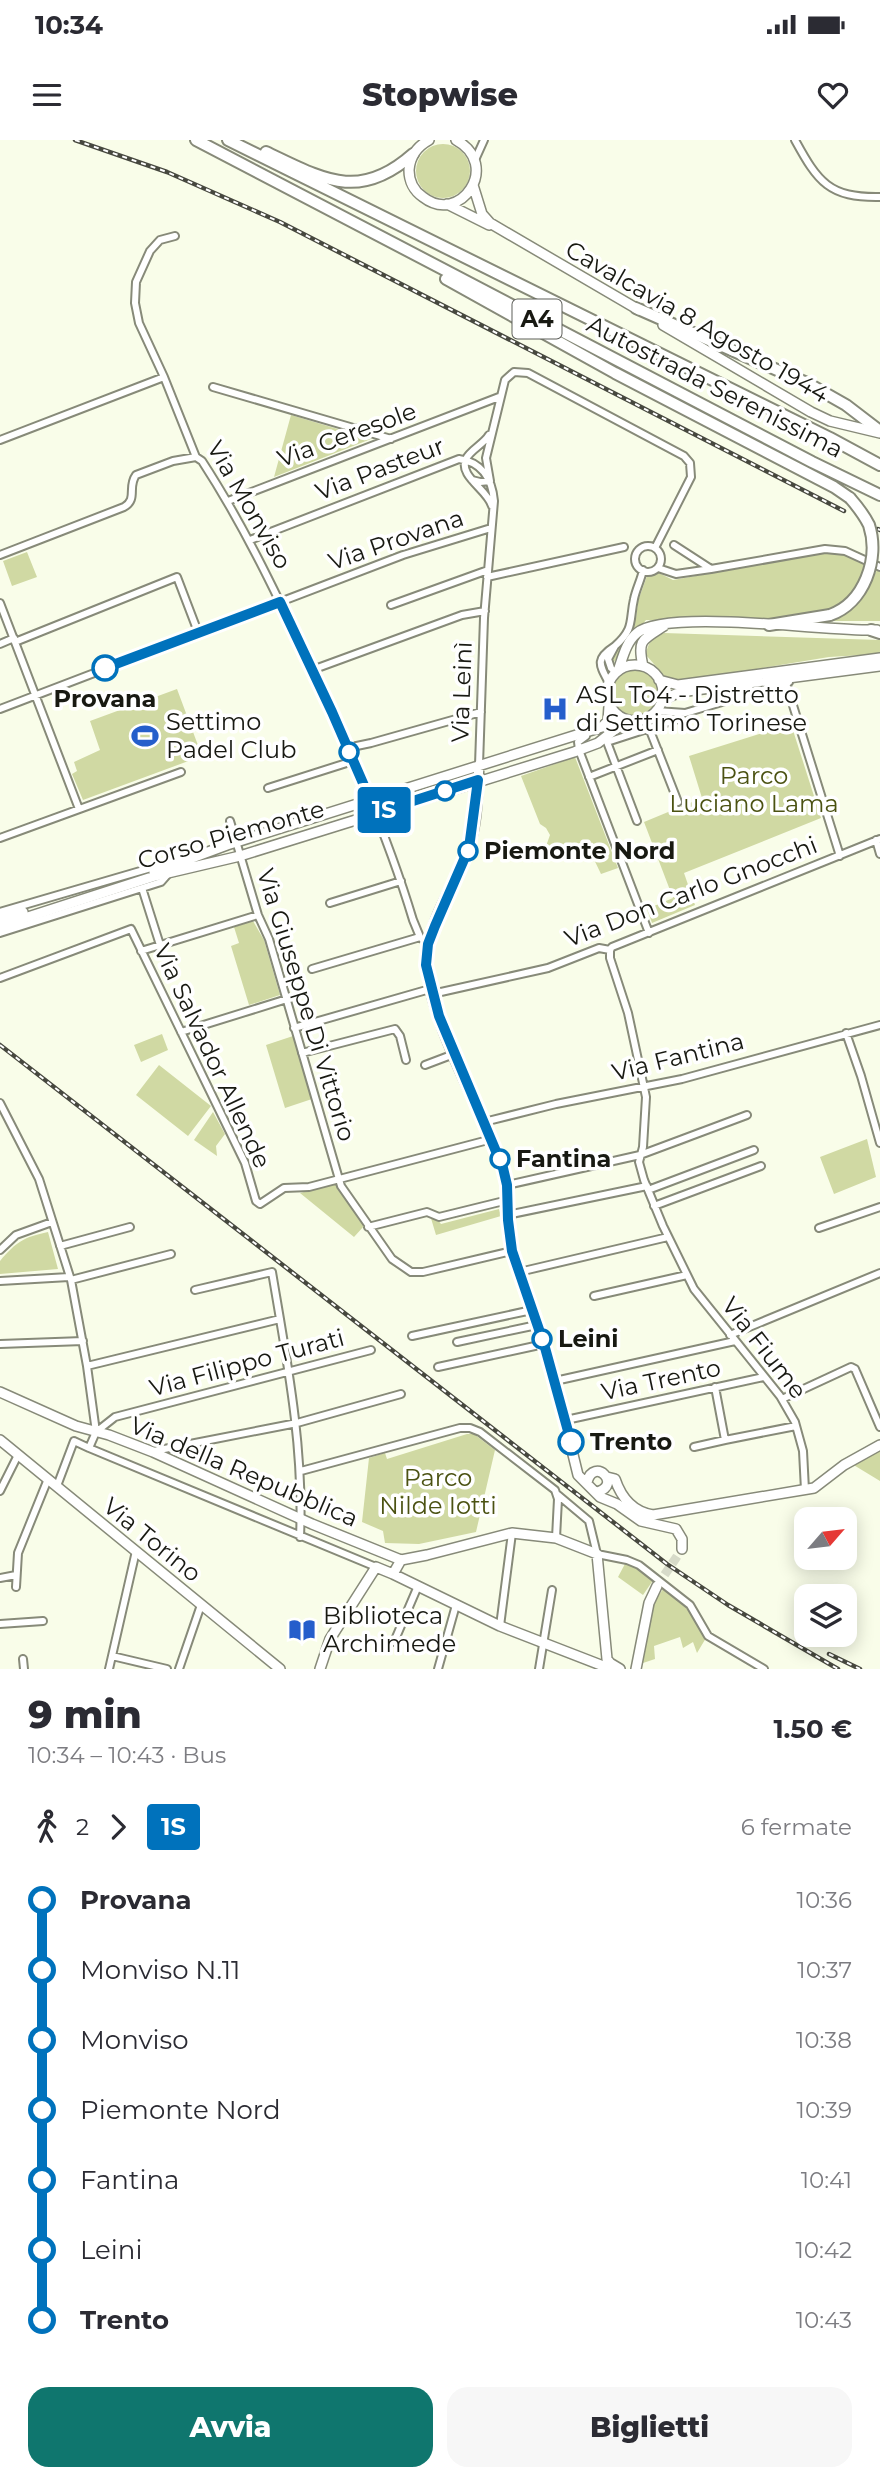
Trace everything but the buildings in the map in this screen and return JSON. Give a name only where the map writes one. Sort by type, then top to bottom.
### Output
[{"type":"highway","name":"Autostrada Serenissima","points":[[196,140],[880,495]]},
{"type":"highway","name":"Autostrada Serenissima","points":[[228,140],[880,465]]},
{"type":"highway","points":[[239,140],[308,172],[349,182],[372,181],[413,154]]},
{"type":"highway","points":[[211,148],[592,360],[834,487],[850,498],[869,524],[873,539],[873,564],[866,581],[855,598],[838,612],[769,625]]},
{"type":"highway","points":[[636,308],[809,384],[846,405],[880,432]]},
{"type":"main road","points":[[413,154],[429,140]]},
{"type":"main road","points":[[447,204],[467,194],[476,177],[471,152],[459,140]]},
{"type":"main road","name":"Cavalcavia 8 Agosto 1944","points":[[413,154],[409,175],[418,194],[436,204],[447,204],[501,230],[811,412],[830,421],[880,432]]},
{"type":"main road","name":"Cavalcavia 8 Agosto 1944","points":[[473,185],[482,214],[501,230]]},
{"type":"main road","points":[[617,672],[626,667],[643,666],[659,680],[662,700],[657,711],[643,720],[627,720],[614,712],[607,698],[608,683],[617,672],[626,646],[637,633],[652,625],[709,622],[877,631]]},
{"type":"main road","points":[[643,666],[639,648],[642,642],[668,623]]},
{"type":"main road","points":[[659,680],[678,685],[880,658]]},
{"type":"main road","points":[[662,700],[680,692],[880,666]]},
{"type":"main road","points":[[602,727],[608,721],[610,706]]},
{"type":"main road","name":"Corso Piemonte","points":[[0,918],[14,918],[240,856],[579,750],[598,743],[627,720]]},
{"type":"main road","name":"Corso Piemonte","points":[[0,926],[14,918],[236,842],[602,727]]},
{"type":"main road","name":"Via Leinì","points":[[479,765],[469,848],[435,926],[422,937],[426,965],[431,991],[454,1054],[492,1139],[507,1185],[507,1215],[512,1251],[544,1344],[578,1471],[589,1479]]},
{"type":"main road","name":"Via della Repubblica","points":[[0,1392],[76,1426],[152,1452],[401,1560]]},
{"type":"main road","name":"Via Torino","points":[[0,1440],[280,1669]]},
{"type":"main road","points":[[682,1549],[682,1539],[676,1529],[647,1523],[607,1488],[599,1472],[589,1479],[589,1488],[607,1488],[622,1496],[631,1505],[653,1515],[822,1484],[844,1465],[880,1445]]},
{"type":"main road","points":[[393,1574],[401,1560],[512,1532],[556,1538],[597,1554],[605,1661],[611,1669]]},
{"type":"main road","points":[[320,1669],[330,1639],[376,1567],[500,1626],[605,1661],[620,1669]]},
{"type":"main road","points":[[636,1669],[649,1603],[657,1586]]},
{"type":"street","points":[[474,160],[484,140]]},
{"type":"street","points":[[795,140],[813,171],[831,187],[853,197],[880,197]]},
{"type":"street","name":"Via Monviso","points":[[176,236],[160,240],[150,251],[136,282],[135,303],[139,323],[196,457],[202,461],[250,540],[312,670],[376,813],[422,937]]},
{"type":"street","points":[[492,510],[494,496],[485,462],[499,397],[508,376],[514,372],[528,373],[684,456],[690,463],[691,477],[655,548]]},
{"type":"street","points":[[0,440],[164,377]]},
{"type":"street","points":[[213,387],[391,439]]},
{"type":"street","name":"Via Ceresole","points":[[228,501],[499,397]]},
{"type":"street","points":[[480,405],[488,407],[494,418]]},
{"type":"street","points":[[491,433],[466,460],[465,470],[471,480],[489,497],[492,510]]},
{"type":"street","points":[[0,555],[124,507],[132,498],[131,486],[136,475],[173,461],[196,457]]},
{"type":"street","name":"Via Pasteur","points":[[250,540],[459,458],[482,469],[490,481]]},
{"type":"street","points":[[471,480],[490,481]]},
{"type":"street","name":"Via Leinì","points":[[479,765],[492,510]]},
{"type":"street","name":"Via Provana","points":[[0,709],[403,555],[491,528]]},
{"type":"street","points":[[674,545],[711,569]]},
{"type":"street","points":[[658,568],[661,557],[655,548],[648,546],[637,554],[637,565],[643,570],[658,568],[676,575],[825,549],[845,551],[880,567]]},
{"type":"street","points":[[391,605],[488,574],[624,547]]},
{"type":"street","points":[[617,672],[611,668],[608,659],[631,626],[634,598],[643,570]]},
{"type":"street","points":[[0,643],[177,577],[198,632]]},
{"type":"street","points":[[0,603],[79,809]]},
{"type":"street","points":[[312,670],[462,615],[485,611]]},
{"type":"street","points":[[608,683],[600,660],[602,655],[615,646]]},
{"type":"street","points":[[657,711],[679,712],[786,683],[804,675]]},
{"type":"street","points":[[786,683],[840,856]]},
{"type":"street","points":[[638,821],[607,742],[681,718],[679,712],[662,700]]},
{"type":"street","points":[[347,747],[371,743],[481,712]]},
{"type":"street","points":[[602,727],[597,732],[579,739],[579,750],[649,933]]},
{"type":"street","points":[[649,728],[678,803]]},
{"type":"street","points":[[589,777],[658,750]]},
{"type":"street","points":[[268,788],[353,761]]},
{"type":"street","points":[[0,838],[181,772]]},
{"type":"street","name":"Via Giuseppe Di Vittorio","points":[[230,821],[258,915],[269,939],[344,1192],[398,1265],[416,1273],[512,1251]]},
{"type":"street","points":[[878,839],[880,854]]},
{"type":"street","name":"Via Don Carlo Gnocchi","points":[[295,1028],[431,991],[548,968],[599,948],[610,950],[878,839]]},
{"type":"street","name":"Corso Piemonte","points":[[0,912],[168,861],[190,858]]},
{"type":"street","points":[[0,933],[161,882],[167,874]]},
{"type":"street","points":[[330,903],[401,881]]},
{"type":"street","points":[[142,888],[160,945]]},
{"type":"street","points":[[141,951],[258,915]]},
{"type":"street","points":[[312,969],[422,937],[435,926]]},
{"type":"street","name":"Via Salvador Allende","points":[[0,978],[131,929],[245,1163],[256,1201],[260,1204],[284,1188],[309,1187],[339,1179]]},
{"type":"street","name":"Via Fiume","points":[[610,950],[610,958],[628,1013],[646,1097],[643,1147],[639,1162],[647,1188],[694,1289],[782,1399],[796,1426],[803,1451],[805,1489]]},
{"type":"street","points":[[181,1032],[287,999]]},
{"type":"street","name":"Via Fantina","points":[[484,1122],[556,1104],[682,1079],[880,1024]]},
{"type":"street","points":[[302,1053],[395,1029],[400,1035],[406,1060]]},
{"type":"street","points":[[846,1033],[880,1143]]},
{"type":"street","points":[[425,1065],[454,1054]]},
{"type":"street","points":[[0,1103],[39,1180],[70,1278],[88,1366],[96,1432],[89,1448]]},
{"type":"street","points":[[507,1185],[640,1155],[747,1115]]},
{"type":"street","points":[[339,1179],[492,1139]]},
{"type":"street","points":[[507,1215],[647,1188],[754,1150]]},
{"type":"street","points":[[654,1206],[761,1166]]},
{"type":"street","points":[[368,1227],[427,1212],[439,1217],[508,1200]]},
{"type":"street","points":[[819,1228],[880,1207]]},
{"type":"street","points":[[0,1250],[16,1235],[52,1222]]},
{"type":"street","points":[[60,1246],[130,1227]]},
{"type":"street","points":[[519,1272],[668,1237]]},
{"type":"street","points":[[0,1281],[70,1278],[171,1254]]},
{"type":"street","points":[[195,1290],[272,1272],[297,1423],[301,1471],[300,1537]]},
{"type":"street","points":[[730,1335],[880,1273]]},
{"type":"street","points":[[594,1296],[687,1275]]},
{"type":"street","points":[[412,1335],[532,1310]]},
{"type":"street","points":[[88,1366],[280,1319]]},
{"type":"street","points":[[457,1342],[537,1325]]},
{"type":"street","points":[[0,1344],[83,1341]]},
{"type":"street","points":[[555,1381],[735,1341]]},
{"type":"street","points":[[438,1367],[544,1344]]},
{"type":"street","name":"Via Filippo Turati","points":[[96,1432],[115,1417],[371,1350]]},
{"type":"street","points":[[782,1399],[851,1367],[855,1369],[880,1427]]},
{"type":"street","name":"Via Trento","points":[[566,1420],[764,1377]]},
{"type":"street","points":[[715,1387],[725,1440]]},
{"type":"street","points":[[152,1452],[297,1423],[401,1395]]},
{"type":"street","points":[[694,1447],[796,1426]]},
{"type":"street","points":[[301,1471],[460,1428],[480,1432],[589,1521],[597,1554],[639,1565],[690,1605],[708,1636],[764,1669]]},
{"type":"street","points":[[57,1486],[74,1441],[376,1567]]},
{"type":"street","points":[[0,1491],[18,1455]]},
{"type":"street","points":[[16,1587],[18,1553],[48,1479]]},
{"type":"street","points":[[556,1538],[558,1494]]},
{"type":"street","points":[[500,1626],[512,1532]]},
{"type":"street","points":[[108,1669],[136,1551]]},
{"type":"street","points":[[0,1578],[16,1575]]},
{"type":"street","points":[[394,1642],[418,1586]]},
{"type":"street","points":[[539,1669],[552,1590]]},
{"type":"street","points":[[179,1669],[201,1605]]},
{"type":"street","points":[[438,1669],[456,1605]]},
{"type":"street","points":[[0,1624],[43,1621]]},
{"type":"street","points":[[111,1656],[167,1669]]},
{"type":"street","points":[[23,1659],[24,1669]]},
{"type":"green space","points":[[443,144],[462,152],[470,171],[462,190],[443,198],[424,190],[416,171],[424,152]]},
{"type":"green space","points":[[291,415],[371,439],[274,477]]},
{"type":"green space","points":[[27,552],[37,577],[12,586],[3,561]]},
{"type":"green space","points":[[824,553],[845,554],[868,564],[848,596],[827,610],[778,621],[720,623],[646,620],[614,662],[612,657],[636,618],[638,601],[647,576],[659,573],[673,580]]},
{"type":"green space","points":[[877,570],[880,572],[880,621],[829,621],[861,599]]},
{"type":"green space","points":[[664,633],[880,640],[880,654],[829,657],[677,682],[668,680],[646,655],[651,641]]},
{"type":"green space","points":[[635,670],[651,677],[658,693],[651,709],[635,716],[619,709],[612,693],[619,677]]},
{"type":"green space","name":"Settimo Padel Club","points":[[177,689],[202,756],[83,800],[72,774],[77,771],[74,762],[100,750],[90,721]]},
{"type":"green space","name":"Parco Luciano Lama","points":[[791,724],[821,818],[684,873],[695,905],[652,923],[647,909],[673,898],[644,822],[702,798],[689,756]]},
{"type":"green space","points":[[575,757],[618,868],[601,874],[588,847],[581,844],[559,852],[545,849],[550,835],[540,824],[521,776]]},
{"type":"green space","points":[[253,921],[264,940],[280,995],[249,1005],[231,946],[239,943],[234,927]]},
{"type":"green space","points":[[162,1034],[168,1050],[141,1062],[134,1045]]},
{"type":"green space","points":[[293,1036],[312,1099],[285,1108],[266,1045]]},
{"type":"green space","points":[[159,1065],[211,1106],[188,1136],[136,1095]]},
{"type":"green space","points":[[213,1112],[225,1134],[216,1146],[217,1156],[194,1140]]},
{"type":"green space","points":[[867,1139],[876,1177],[834,1194],[820,1157]]},
{"type":"green space","points":[[335,1184],[364,1226],[354,1237],[300,1193]]},
{"type":"green space","points":[[499,1209],[501,1216],[436,1235],[430,1215],[441,1224]]},
{"type":"green space","points":[[48,1232],[58,1269],[0,1274],[0,1261],[11,1249],[26,1238]]},
{"type":"green space","name":"Parco Nilde Iotti","points":[[474,1434],[495,1450],[476,1532],[419,1544],[385,1543],[383,1531],[362,1522],[369,1458],[385,1453],[387,1459]]},
{"type":"green space","points":[[880,1450],[880,1481],[852,1464]]},
{"type":"green space","points":[[626,1562],[654,1579],[643,1595],[618,1577]]},
{"type":"green space","points":[[663,1589],[693,1612],[706,1638],[697,1653],[693,1642],[683,1648],[680,1637],[654,1646],[655,1659],[640,1664],[653,1604]]},
{"type":"tunnel","points":[[657,1586],[682,1549]]},
{"type":"railway","points":[[75,140],[167,172],[280,222],[844,511]]},
{"type":"railway","points":[[0,1045],[667,1564],[728,1605],[838,1669]]},
{"type":"railway","points":[[829,1654],[860,1669]]},
{"type":"bus line","name":"1S","points":[[105,668],[280,602],[376,813],[478,780],[469,848],[428,944],[426,965],[439,1016],[503,1168],[507,1185],[512,1251],[544,1344],[571,1442]]},
{"type":"place","name":"Provana","points":[[105,668]]},
{"type":"place","name":"ASL To4 - Distretto di Settimo Torinese","points":[[555,709]]},
{"type":"place","name":"Settimo Padel Club","points":[[145,736]]},
{"type":"place","name":"Piemonte Nord","points":[[468,851]]},
{"type":"place","name":"Fantina","points":[[500,1159]]},
{"type":"place","name":"Leini","points":[[542,1339]]},
{"type":"place","name":"Trento","points":[[571,1442]]},
{"type":"place","name":"Biblioteca Archimede","points":[[302,1630]]}]
